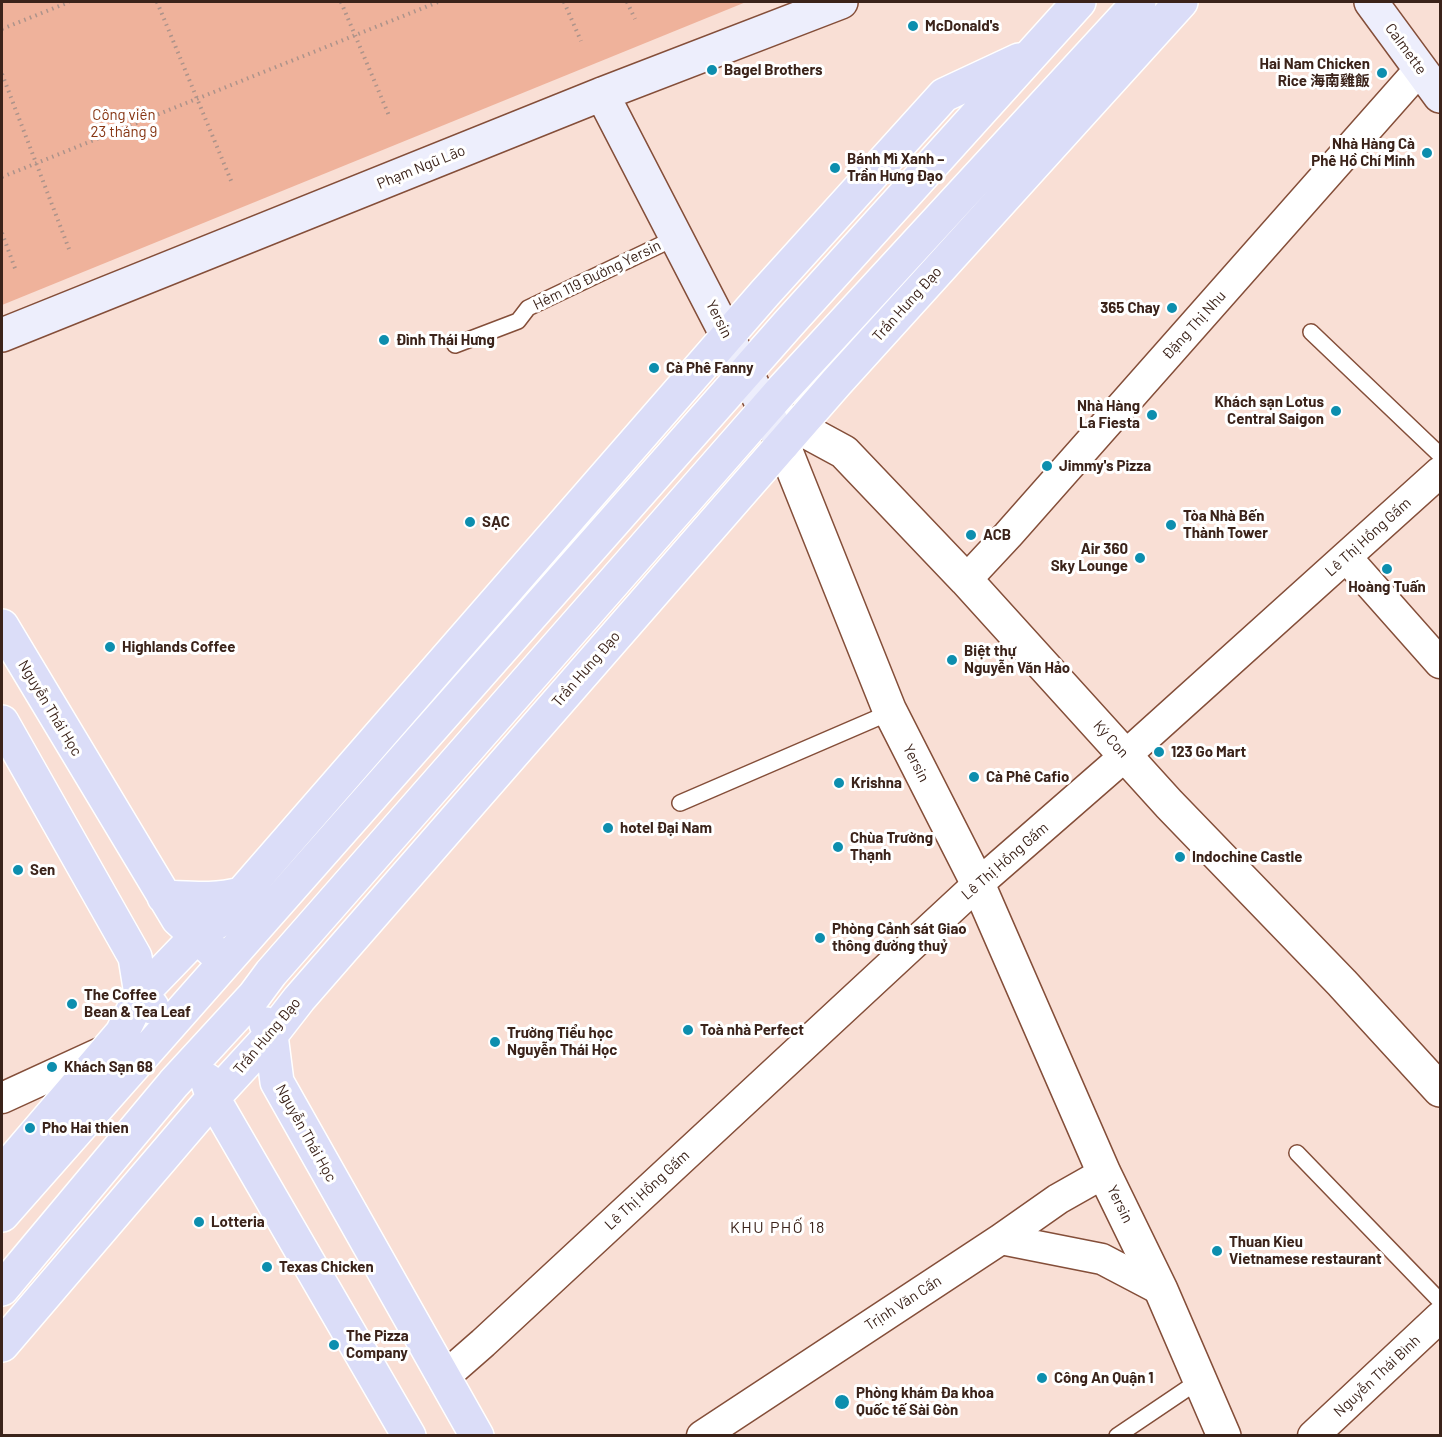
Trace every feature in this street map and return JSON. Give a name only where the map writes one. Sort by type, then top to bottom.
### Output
[{"type":"main road","name":"Phạm Ngũ Lão","points":[[2,335],[602,94],[841,2]]},
{"type":"main road","points":[[6,1191],[168,1026],[225,963],[746,372],[1079,2]]},
{"type":"main road","points":[[2,1289],[174,1083],[254,996],[271,973],[765,409],[1139,2]]},
{"type":"main road","name":"Trần Hưng Đạo","points":[[2,1346],[213,1098],[271,1035],[389,894],[790,435],[1181,2]]},
{"type":"main road","name":"Calmette","points":[[1371,2],[1440,96]]},
{"type":"main road","points":[[6,1191],[122,1033],[141,994],[197,936],[216,922],[728,335],[944,95],[1031,55]]},
{"type":"main road","name":"Yersin","points":[[602,94],[765,409],[790,435]]},
{"type":"main road","points":[[579,505],[608,529]]},
{"type":"main road","points":[[639,552],[667,576]]},
{"type":"main road","name":"Nguyễn Thái Học","points":[[2,626],[178,919],[225,963],[254,996],[271,1035],[276,1082],[477,1436]]},
{"type":"main road","points":[[404,707],[431,729]]},
{"type":"main road","points":[[2,722],[135,957],[141,994],[168,1026],[200,1057],[213,1098],[405,1434]]},
{"type":"main road","points":[[463,754],[491,778]]},
{"type":"main road","points":[[301,824],[329,844]]},
{"type":"main road","points":[[360,871],[389,894]]},
{"type":"main road","points":[[164,897],[206,899],[241,894]]},
{"type":"main road","points":[[27,1258],[57,1280]]},
{"type":"street","name":"Ðặng Thị Nhu","points":[[966,580],[1420,69]]},
{"type":"street","name":"Ký Con","points":[[790,435],[844,452],[966,580],[1169,804],[1342,983],[1440,1090]]},
{"type":"street","name":"Yersin","points":[[790,435],[891,712],[978,884],[1104,1173],[1161,1290],[1224,1436]]},
{"type":"street","name":"Lê Thị Hồng Gấm","points":[[443,1378],[978,884],[1126,755],[1440,472]]},
{"type":"street","points":[[1346,557],[1440,663]]},
{"type":"street","points":[[2,1098],[109,1049]]},
{"type":"street","name":"Trịnh Văn Cấn","points":[[715,1432],[1058,1199],[1104,1173]]},
{"type":"street","points":[[1001,1239],[1102,1259],[1161,1290]]},
{"type":"street","name":"Nguyễn Thái Bình","points":[[1313,1436],[1440,1317]]},
{"type":"lane","name":"Hẻm 119 Đường Yersin","points":[[455,345],[518,321],[528,308],[677,237]]},
{"type":"lane","points":[[1311,332],[1440,455]]},
{"type":"lane","points":[[680,803],[891,712]]},
{"type":"lane","points":[[1297,1153],[1440,1301]]},
{"type":"lane","points":[[1117,1436],[1200,1380]]},
{"type":"path","points":[[2,29],[69,2]]},
{"type":"path","points":[[157,2],[232,183]]},
{"type":"path","points":[[341,2],[390,118]]},
{"type":"path","points":[[2,177],[438,2]]},
{"type":"path","points":[[564,2],[580,41]]},
{"type":"path","points":[[627,2],[635,19]]},
{"type":"path","points":[[2,74],[69,249]]},
{"type":"path","points":[[2,233],[16,271]]},
{"type":"green space","name":"Công viên 23 tháng 9","points":[[2,2],[746,2],[2,305]]},
{"type":"place","name":"McDonald's","points":[[913,26]]},
{"type":"place","name":"Bagel Brothers","points":[[712,70]]},
{"type":"place","name":"Hai Nam Chicken Rice 海南雞飯","points":[[1382,73]]},
{"type":"place","name":"Nhà Hàng Cà Phê Hồ Chí Minh","points":[[1427,153]]},
{"type":"place","name":"Bánh Mì Xanh – Trần Hưng Đạo","points":[[835,168]]},
{"type":"place","name":"365 Chay","points":[[1172,308]]},
{"type":"place","name":"Đình Thái Hưng","points":[[384,340]]},
{"type":"place","name":"Cà Phê Fanny","points":[[654,368]]},
{"type":"place","name":"Khách sạn Lotus Central Saigon","points":[[1336,411]]},
{"type":"place","name":"Nhà Hàng La Fiesta","points":[[1152,415]]},
{"type":"place","name":"Jimmy's Pizza","points":[[1047,466]]},
{"type":"place","name":"SẠC","points":[[470,522]]},
{"type":"place","name":"Tòa Nhà Bến Thành Tower","points":[[1171,525]]},
{"type":"place","name":"ACB","points":[[971,535]]},
{"type":"place","name":"Air 360 Sky Lounge","points":[[1140,558]]},
{"type":"place","name":"Hoàng Tuấn","points":[[1387,569]]},
{"type":"place","name":"Highlands Coffee","points":[[110,647]]},
{"type":"place","name":"Biệt thự Nguyễn Văn Hảo","points":[[952,660]]},
{"type":"place","name":"123 Go Mart","points":[[1159,752]]},
{"type":"place","name":"Cà Phê Cafio","points":[[974,777]]},
{"type":"place","name":"Krishna","points":[[839,783]]},
{"type":"place","name":"hotel Đại Nam","points":[[608,828]]},
{"type":"place","name":"Chùa Trường Thạnh","points":[[838,847]]},
{"type":"place","name":"Indochine Castle","points":[[1180,857]]},
{"type":"place","name":"Sen","points":[[18,870]]},
{"type":"place","name":"Phòng Cảnh sát Giao thông đường thuỷ","points":[[820,938]]},
{"type":"place","name":"The Coffee Bean & Tea Leaf","points":[[72,1004]]},
{"type":"place","name":"Toà nhà Perfect","points":[[688,1030]]},
{"type":"place","name":"Trường Tiểu học Nguyễn Thái Học","points":[[495,1042]]},
{"type":"place","name":"Khách Sạn 68","points":[[52,1067]]},
{"type":"place","name":"Pho Hai thien","points":[[30,1128]]},
{"type":"place","name":"Lotteria","points":[[199,1222]]},
{"type":"place","name":"Thuan Kieu Vietnamese restaurant","points":[[1217,1251]]},
{"type":"place","name":"Texas Chicken","points":[[267,1267]]},
{"type":"place","name":"The Pizza Company","points":[[334,1345]]},
{"type":"place","name":"Công An Quận 1","points":[[1042,1378]]},
{"type":"place","name":"Phòng khám Đa khoa Quốc tế Sài Gòn","points":[[842,1402]]},
{"type":"district","name":"KHU PHỐ 18","points":[[778,1228]]}]
